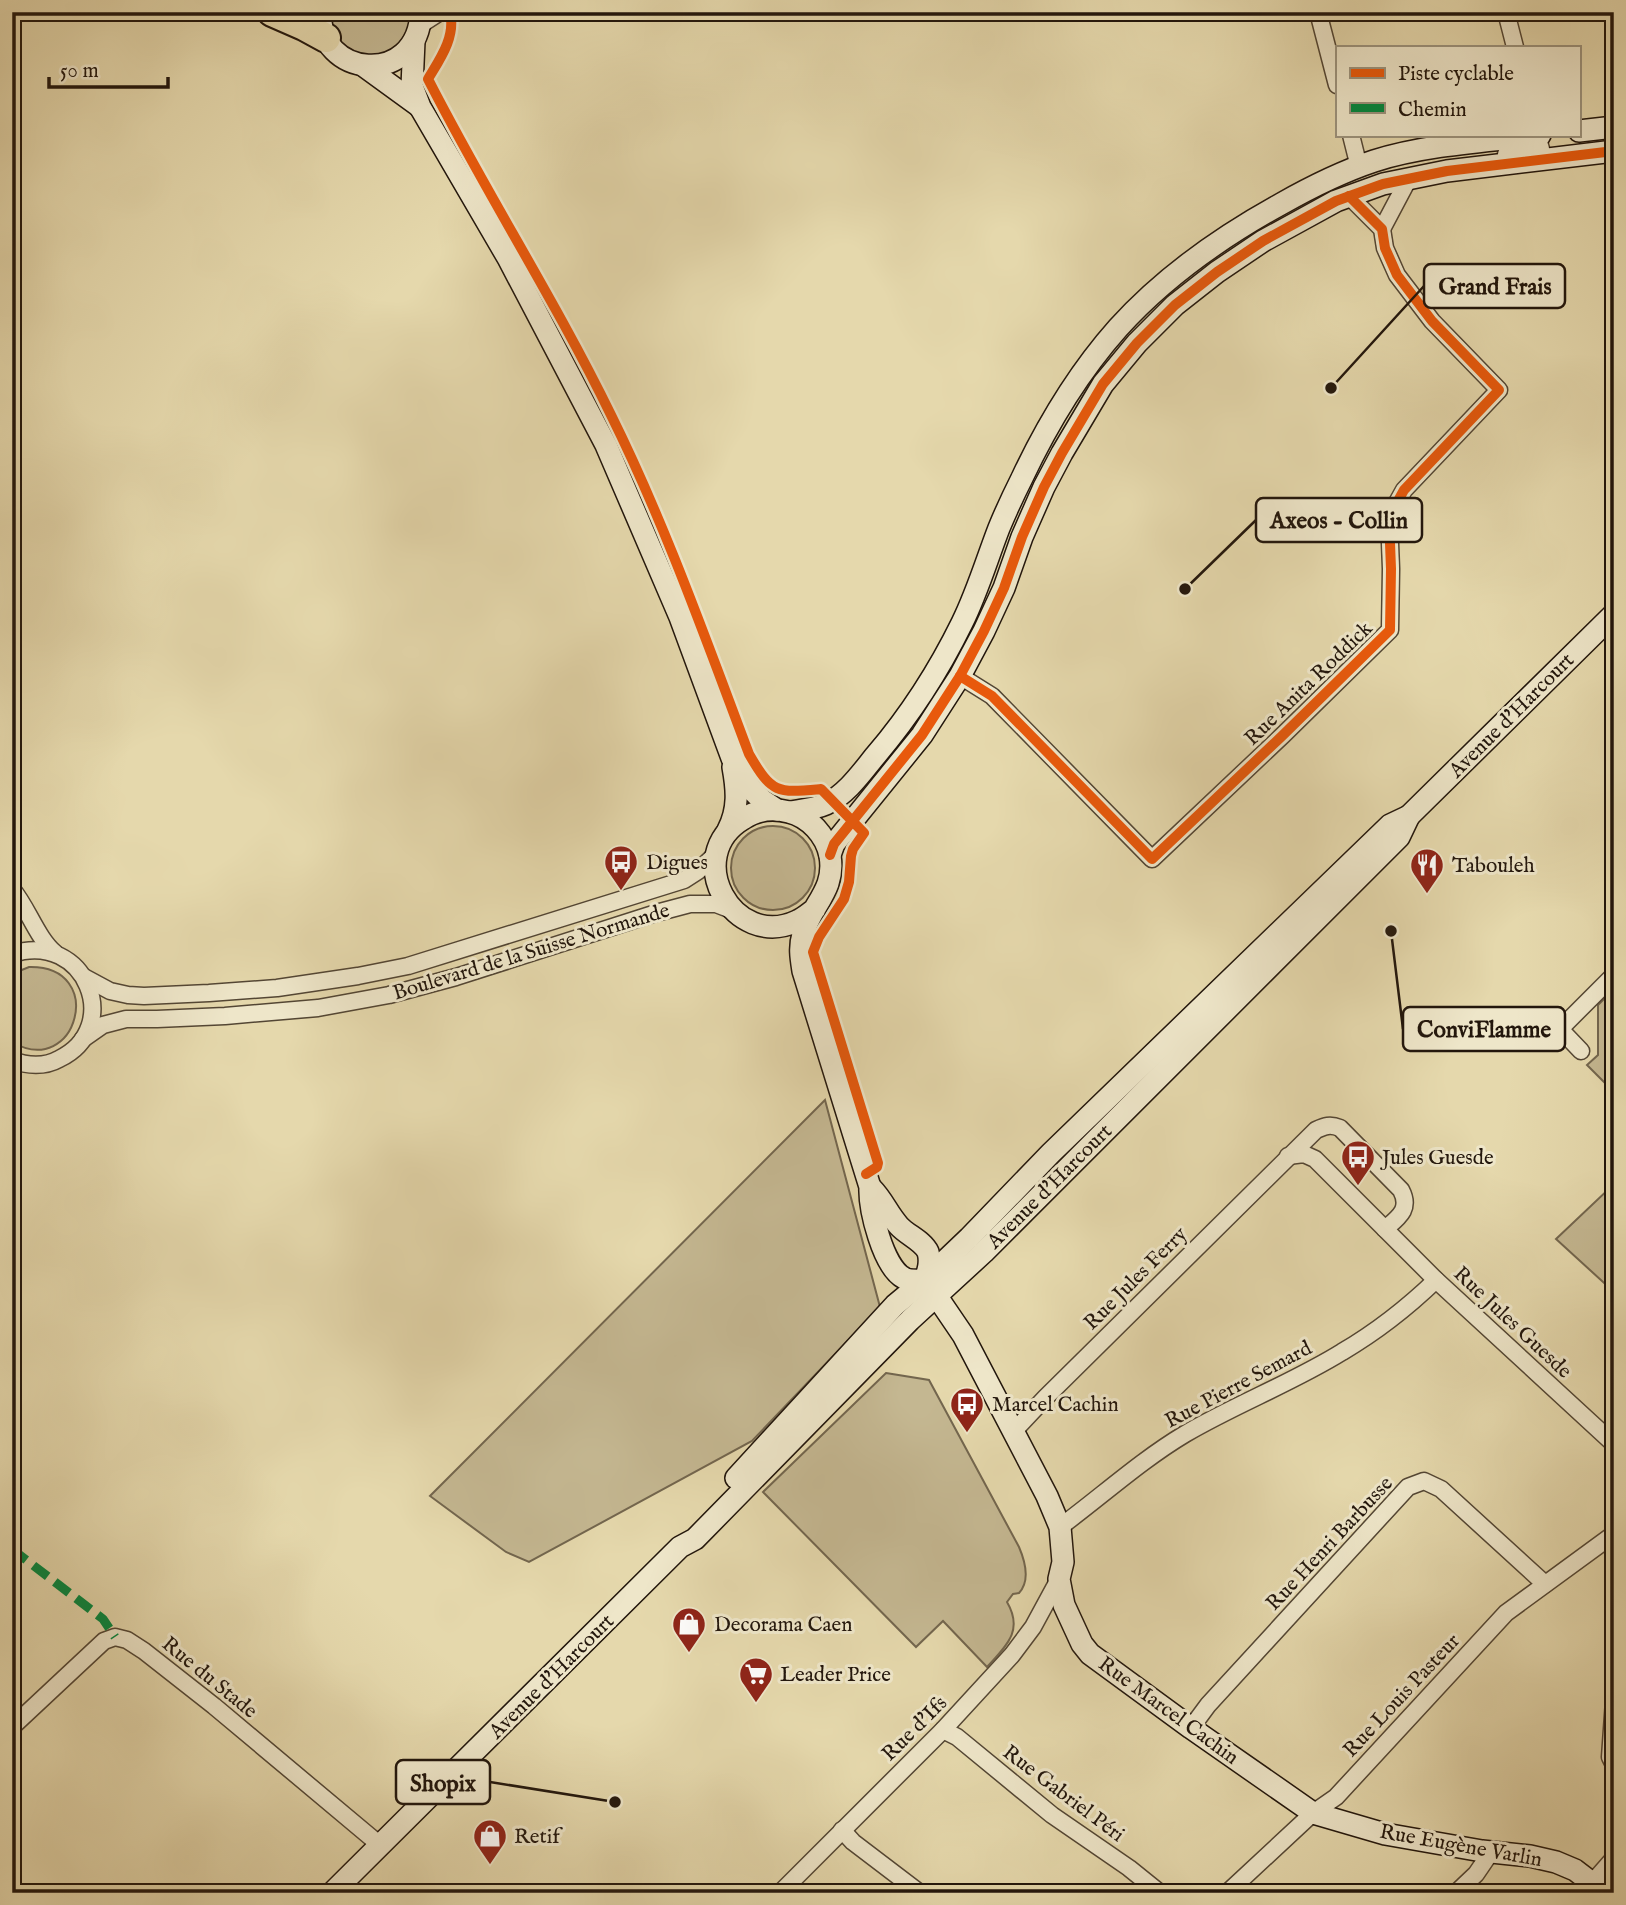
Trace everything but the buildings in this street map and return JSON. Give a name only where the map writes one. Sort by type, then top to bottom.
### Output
[{"type":"highway","points":[[272,12],[304,26],[323,25]]},
{"type":"main road","points":[[323,25],[336,52],[346,60],[365,66],[420,107]]},
{"type":"main road","points":[[365,66],[394,61],[407,51],[418,26]]},
{"type":"main road","points":[[418,26],[412,86],[420,107],[508,258],[606,445],[680,617],[732,758],[751,789],[762,800],[804,819],[824,840],[830,855],[831,874],[828,887],[805,928],[800,950],[803,971],[870,1187],[874,1219],[883,1246],[895,1271],[906,1279],[931,1287],[927,1251],[898,1224],[870,1187]]},
{"type":"main road","points":[[1580,131],[1614,127]]},
{"type":"main road","points":[[726,834],[736,823],[755,813],[813,809],[825,804],[848,787],[885,745],[936,671],[963,622],[999,528],[1040,441],[1084,370],[1118,328],[1158,288],[1202,253],[1251,221],[1327,179],[1376,161],[1430,148],[1530,136]]},
{"type":"main road","points":[[830,855],[834,844],[922,735],[960,676],[1004,588],[1044,487],[1103,384],[1137,343],[1165,315],[1217,272],[1263,241],[1335,201],[1383,184],[1447,170],[1614,151]]},
{"type":"main road","name":"Avenue d'Harcourt","points":[[931,1287],[969,1238],[1051,1153],[1390,825],[1409,816],[1614,614]]},
{"type":"main road","points":[[732,758],[736,811],[716,854],[715,876],[724,899],[743,918],[767,926],[786,925],[815,909]]},
{"type":"main road","name":"Avenue d'Harcourt","points":[[332,1893],[680,1547],[686,1532],[895,1305],[931,1287],[984,1252],[1399,837],[1409,816]]},
{"type":"main road","points":[[767,926],[782,939],[803,971]]},
{"type":"main road","name":"Rue Marcel Cachin","points":[[931,1287],[968,1344],[1047,1496],[1060,1527],[1063,1562],[1059,1579],[1064,1605],[1086,1649],[1191,1728],[1313,1813]]},
{"type":"main road","name":"Rue Eugène Varlin","points":[[1313,1813],[1385,1834],[1556,1862],[1575,1870],[1596,1888]]},
{"type":"street","points":[[418,26],[440,12]]},
{"type":"street","points":[[1318,12],[1336,81]]},
{"type":"street","points":[[1506,12],[1515,46]]},
{"type":"street","points":[[1350,136],[1359,167]]},
{"type":"street","points":[[1469,168],[1489,157],[1541,149],[1538,136]]},
{"type":"street","points":[[1382,229],[1409,178]]},
{"type":"street","name":"Rue Anita Roddick","points":[[960,676],[992,696],[1152,859],[1390,630],[1389,517],[1404,490],[1499,390],[1432,321],[1397,275],[1385,248],[1382,229],[1349,196]]},
{"type":"street","name":"Boulevard de la Suisse Normande","points":[[12,889],[44,940],[55,953],[77,968],[83,977],[110,991],[128,995],[209,993],[277,988],[408,966],[684,880],[716,854]]},
{"type":"street","name":"Boulevard de la Suisse Normande","points":[[12,1060],[35,1065],[53,1062],[70,1053],[103,1024],[126,1019],[225,1016],[305,1009],[389,995],[456,977],[690,904],[716,904],[734,911]]},
{"type":"street","points":[[12,954],[33,949],[55,953]]},
{"type":"street","points":[[1581,1051],[1560,1029],[1614,975]]},
{"type":"street","points":[[83,977],[92,1000],[92,1012],[83,1039]]},
{"type":"street","points":[[1288,1156],[1316,1130],[1332,1125],[1340,1128],[1401,1190],[1405,1198],[1401,1214],[1385,1229]]},
{"type":"street","name":"Rue Jules Guesde","points":[[1288,1156],[1304,1154],[1315,1159],[1436,1280],[1614,1444]]},
{"type":"street","name":"Rue Jules Ferry","points":[[1013,1432],[1288,1156]]},
{"type":"street","name":"Rue Pierre Semard","points":[[1060,1527],[1166,1447],[1225,1412],[1343,1352],[1405,1307],[1436,1280]]},
{"type":"street","name":"Rue Henri Barbusse","points":[[1191,1728],[1217,1695],[1408,1488],[1424,1481],[1441,1489],[1545,1584]]},
{"type":"street","name":"Rue Louis Pasteur","points":[[1227,1893],[1313,1813],[1336,1797],[1506,1614],[1614,1534]]},
{"type":"street","name":"Rue d'Ifs","points":[[780,1893],[943,1730],[1012,1656],[1059,1579]]},
{"type":"street","name":"Rue du Stade","points":[[12,1727],[104,1641],[115,1637],[127,1640],[145,1651],[214,1706],[380,1845]]},
{"type":"street","points":[[1614,1701],[1610,1757],[1614,1765]]},
{"type":"street","name":"Rue Gabriel Péri","points":[[943,1730],[957,1737],[1052,1815],[1129,1868],[1160,1893]]},
{"type":"street","points":[[842,1830],[853,1842],[920,1893]]},
{"type":"street","points":[[1456,1893],[1476,1874],[1491,1852]]},
{"type":"street","points":[[1596,1888],[1614,1858]]},
{"type":"shaded area","points":[[330,12],[413,12],[406,42],[382,58],[354,56],[334,38]]},
{"type":"shaded area","points":[[773,826],[796,833],[808,845],[815,868],[808,891],[796,903],[773,910],[750,903],[738,891],[731,868],[738,845],[750,833]]},
{"type":"shaded area","points":[[29,967],[54,971],[69,983],[75,1000],[74,1018],[67,1034],[53,1046],[35,1050],[12,1042],[12,974]]},
{"type":"shaded area","points":[[1605,998],[1614,1007],[1614,1092],[1587,1065],[1598,1055],[1598,1005]]},
{"type":"shaded area","points":[[825,1100],[880,1307],[752,1441],[529,1562],[506,1552],[430,1496]]},
{"type":"shaded area","points":[[1614,1184],[1614,1292],[1556,1239]]},
{"type":"shaded area","points":[[886,1373],[929,1380],[1023,1558],[1026,1576],[1023,1588],[1007,1602],[1014,1621],[1013,1630],[1006,1645],[987,1667],[943,1621],[916,1647],[763,1492]]},
{"type":"marked path","points":[[12,1549],[103,1619],[115,1637]]},
{"type":"cycle path","points":[[450,12],[449,39],[428,79],[567,330],[631,456],[684,583],[749,754],[770,784],[794,791],[821,789],[864,833],[853,849],[844,899],[819,937],[813,952],[878,1163],[877,1167],[866,1174]]},
{"type":"cycle path","points":[[830,855],[834,844],[922,735],[960,676],[1004,588],[1044,487],[1103,384],[1137,343],[1175,305],[1263,241],[1336,201],[1383,184],[1447,171],[1614,151]]},
{"type":"cycle path","points":[[960,676],[992,696],[1152,859],[1390,630],[1389,517],[1404,490],[1499,390],[1432,321],[1397,275],[1385,248],[1382,229],[1349,196]]},
{"type":"place","name":"Grand Frais","points":[[1331,388]]},
{"type":"place","name":"Axeos - Collin","points":[[1185,589]]},
{"type":"place","name":"Digues","points":[[621,892]]},
{"type":"place","name":"Tabouleh","points":[[1427,895]]},
{"type":"place","name":"ConviFlamme","points":[[1391,931]]},
{"type":"place","name":"Jules Guesde","points":[[1358,1187]]},
{"type":"place","name":"Marcel Cachin","points":[[967,1434]]},
{"type":"place","name":"Decorama Caen","points":[[689,1654]]},
{"type":"place","name":"Leader Price","points":[[756,1704]]},
{"type":"place","name":"Shopix","points":[[615,1802]]},
{"type":"place","name":"Retif","points":[[490,1866]]}]
